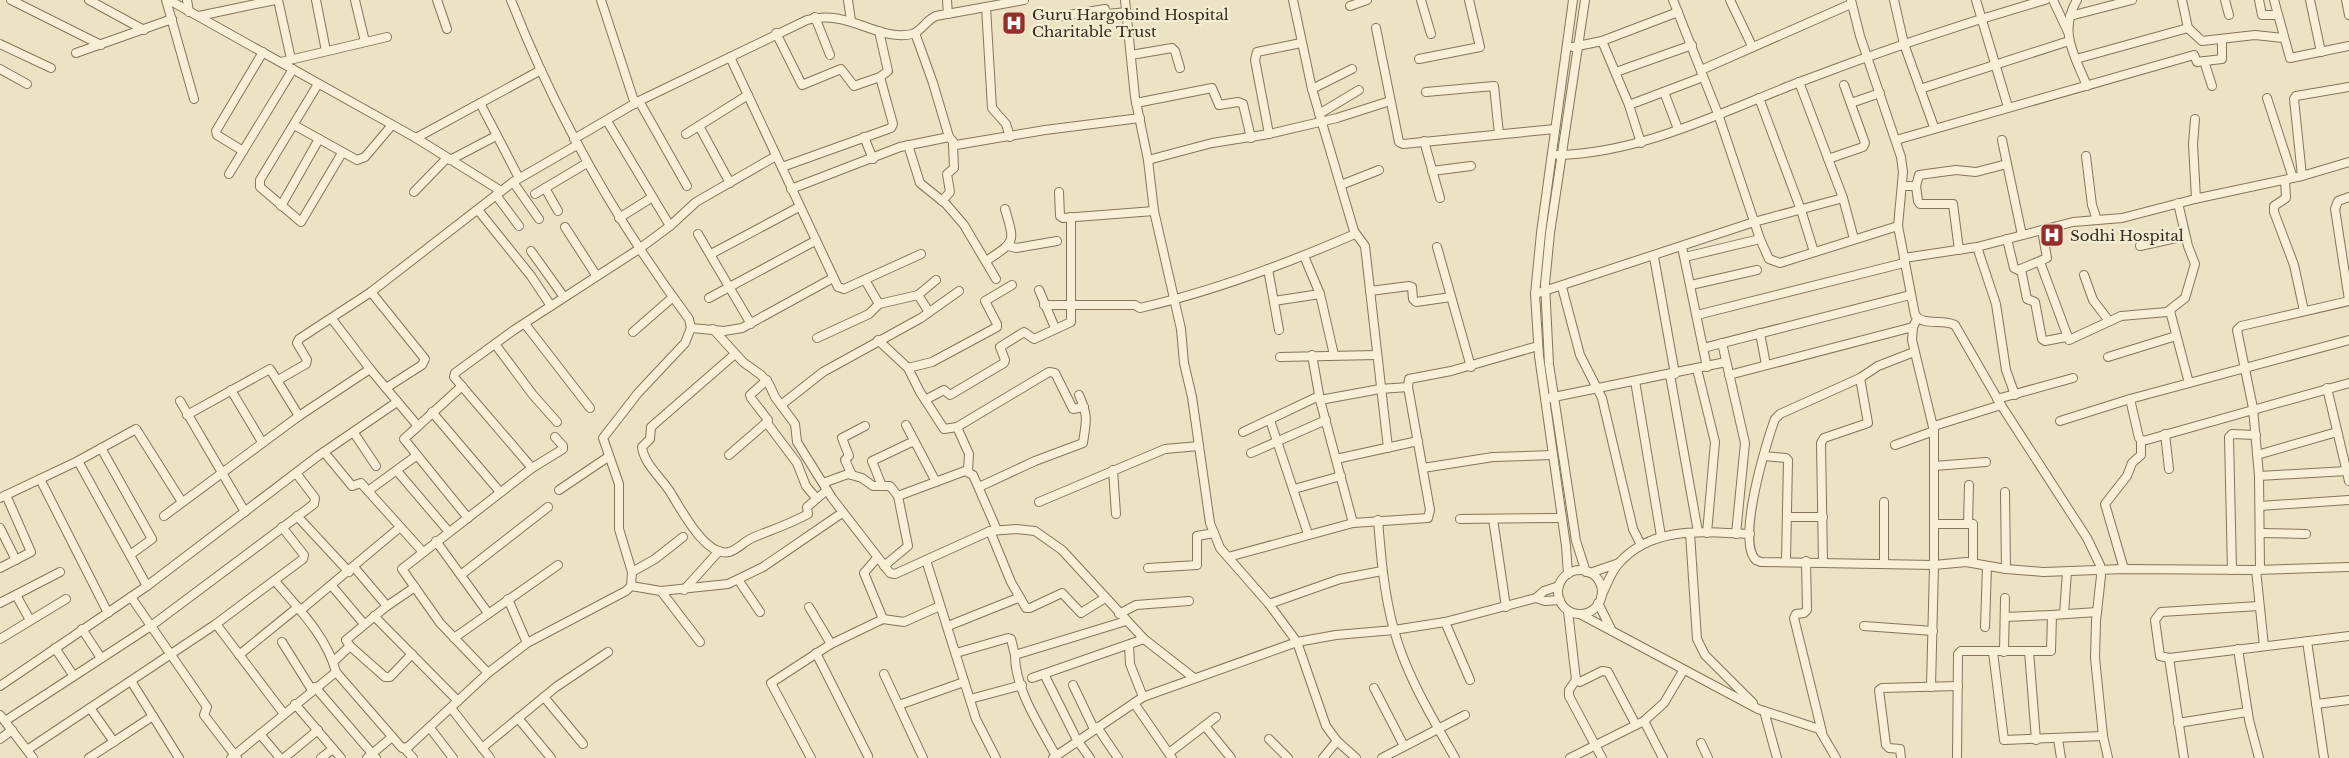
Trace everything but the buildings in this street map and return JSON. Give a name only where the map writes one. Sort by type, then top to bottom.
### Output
[{"type":"street","points":[[11,0],[101,45]]},
{"type":"street","points":[[90,0],[144,30]]},
{"type":"street","points":[[167,0],[199,16],[416,138],[449,159],[499,193],[519,226]]},
{"type":"street","points":[[167,0],[194,99]]},
{"type":"street","points":[[187,0],[189,12]]},
{"type":"street","points":[[199,16],[276,0],[291,59]]},
{"type":"street","points":[[316,0],[326,51]]},
{"type":"street","points":[[356,0],[365,42]]},
{"type":"street","points":[[437,0],[447,29]]},
{"type":"street","points":[[405,749],[488,673],[527,643],[626,591],[631,586],[632,572],[620,529],[619,484],[604,445],[605,434],[638,394],[685,343],[691,328],[689,319],[639,249],[586,162],[540,70],[512,0]]},
{"type":"street","points":[[601,0],[638,102],[687,186]]},
{"type":"street","points":[[848,0],[852,21]]},
{"type":"street","points":[[947,0],[948,14]]},
{"type":"street","points":[[278,380],[306,364],[306,360],[297,343],[299,339],[371,292],[516,180],[638,102],[776,33],[815,17],[827,16],[852,21],[879,31],[902,35],[915,33],[930,19],[986,7],[1000,2],[1024,0]]},
{"type":"street","points":[[1125,0],[1136,103],[1148,160],[1154,211],[1175,300],[1209,516],[1214,533],[1220,548],[1269,604],[1297,642],[1321,716],[1337,741],[1356,758]]},
{"type":"street","points":[[1293,0],[1312,89],[1356,234],[1365,246],[1388,448]]},
{"type":"street","points":[[1350,6],[1367,0]]},
{"type":"street","points":[[1421,0],[1431,34]]},
{"type":"street","points":[[1419,59],[1480,47],[1468,0]]},
{"type":"street","points":[[1568,574],[1562,518],[1544,399],[1535,294],[1573,0]]},
{"type":"street","points":[[1585,0],[1550,233],[1546,327],[1554,397],[1576,541],[1588,572],[1599,583],[1600,600],[1613,633]]},
{"type":"street","points":[[1673,0],[1718,114],[1754,222],[1769,259],[1775,263],[1898,226]]},
{"type":"street","points":[[1730,0],[1752,46]]},
{"type":"street","points":[[1894,0],[1904,44],[1934,128]]},
{"type":"street","points":[[1976,0],[2008,107]]},
{"type":"street","points":[[1552,155],[1641,142],[1867,57],[1981,18],[2045,0]]},
{"type":"street","points":[[2053,0],[2068,32]]},
{"type":"street","points":[[2077,0],[2070,16],[2069,41],[2087,86]]},
{"type":"street","points":[[2070,16],[2132,0]]},
{"type":"street","points":[[2182,0],[2188,28],[2202,41],[2255,35],[2283,38]]},
{"type":"street","points":[[2226,0],[2229,15]]},
{"type":"street","points":[[2259,0],[2262,15],[2277,15]]},
{"type":"street","points":[[2274,0],[2283,38],[2292,58],[2349,46]]},
{"type":"street","points":[[2310,0],[2321,52]]},
{"type":"street","points":[[2346,0],[2349,15]]},
{"type":"street","points":[[1629,105],[1664,92],[1702,74],[1752,46],[1851,2],[1867,57],[1901,157],[1902,186],[1898,226],[1910,295],[1917,319],[1913,327],[1912,340],[1914,352],[1934,428],[1935,524],[1931,687]]},
{"type":"street","points":[[986,7],[992,108],[1006,124],[1010,137]]},
{"type":"street","points":[[1057,17],[1105,9],[1107,14],[1127,12]]},
{"type":"street","points":[[1566,48],[1602,41],[1678,12]]},
{"type":"street","points":[[815,17],[830,55]]},
{"type":"street","points":[[76,53],[172,19]]},
{"type":"street","points":[[1376,28],[1398,142],[1555,129]]},
{"type":"street","points":[[2076,59],[2188,28]]},
{"type":"street","points":[[776,33],[802,85],[841,69],[854,86],[880,77],[888,70],[879,31]]},
{"type":"street","points":[[915,33],[951,140],[954,168],[947,174],[950,192],[942,201]]},
{"type":"street","points":[[281,62],[387,37]]},
{"type":"street","points":[[2198,38],[2194,55],[2197,62],[2222,59],[2222,40]]},
{"type":"street","points":[[1602,41],[1629,105],[1641,142]]},
{"type":"street","points":[[1920,89],[2069,41]]},
{"type":"street","points":[[1269,134],[1255,60],[1257,52],[1301,43]]},
{"type":"street","points":[[0,44],[51,68]]},
{"type":"street","points":[[1616,72],[1692,45]]},
{"type":"street","points":[[1131,56],[1172,48],[1175,50],[1180,68]]},
{"type":"street","points":[[243,151],[217,136],[216,131],[263,52]]},
{"type":"street","points":[[1896,140],[2194,55]]},
{"type":"street","points":[[730,57],[815,241],[833,278],[841,289],[920,254]]},
{"type":"street","points":[[2204,61],[2212,86]]},
{"type":"street","points":[[1312,89],[1352,68]]},
{"type":"street","points":[[229,174],[292,69]]},
{"type":"street","points":[[0,70],[27,84]]},
{"type":"street","points":[[416,138],[540,70]]},
{"type":"street","points":[[782,168],[893,126],[880,77]]},
{"type":"street","points":[[1799,82],[1843,198],[1854,239]]},
{"type":"street","points":[[318,84],[259,183],[264,191],[281,206],[299,221],[303,221],[342,153]]},
{"type":"street","points":[[1828,159],[1864,146],[1844,85]]},
{"type":"street","points":[[1426,92],[1494,86],[1499,134]]},
{"type":"street","points":[[2302,176],[2294,99],[2296,96],[2349,87]]},
{"type":"street","points":[[1136,103],[1212,88],[1219,105],[1238,102],[1243,104],[1251,138]]},
{"type":"street","points":[[1321,117],[1359,90]]},
{"type":"street","points":[[1664,92],[1678,129]]},
{"type":"street","points":[[1851,103],[1880,93]]},
{"type":"street","points":[[686,134],[748,94]]},
{"type":"street","points":[[1759,98],[1801,210],[1814,252]]},
{"type":"street","points":[[2267,98],[2289,179],[2286,198],[2274,206],[2274,212],[2294,265],[2304,311]]},
{"type":"street","points":[[1148,160],[1212,143],[1269,134],[1321,117],[1390,101]]},
{"type":"street","points":[[480,102],[516,180],[539,219]]},
{"type":"street","points":[[951,140],[956,145],[1140,118]]},
{"type":"street","points":[[2194,119],[2193,144],[2196,199]]},
{"type":"street","points":[[607,121],[651,198],[670,226]]},
{"type":"street","points":[[294,124],[342,153],[360,160],[392,125]]},
{"type":"street","points":[[699,126],[730,183]]},
{"type":"street","points":[[414,192],[449,159],[496,136]]},
{"type":"street","points":[[864,137],[873,158]]},
{"type":"street","points":[[281,206],[319,139]]},
{"type":"street","points":[[791,189],[908,145],[951,140]]},
{"type":"street","points":[[2002,140],[2022,235]]},
{"type":"street","points":[[1424,141],[1440,198]]},
{"type":"street","points":[[908,145],[920,183],[942,201],[964,225],[996,279]]},
{"type":"street","points":[[532,468],[454,377],[455,373],[596,275],[639,249],[670,226],[690,206],[776,156]]},
{"type":"street","points":[[2086,156],[2092,205],[2097,220]]},
{"type":"street","points":[[535,194],[586,162]]},
{"type":"street","points":[[1697,316],[1904,261],[1977,247],[2073,222],[2122,218],[2178,203],[2302,176],[2349,162]]},
{"type":"street","points":[[1959,250],[1953,204],[1920,204],[1916,186],[1919,175],[1956,170],[1976,172],[2007,164]]},
{"type":"street","points":[[1432,171],[1471,166]]},
{"type":"street","points":[[1341,185],[1379,170]]},
{"type":"street","points":[[1902,186],[1916,186]]},
{"type":"street","points":[[544,188],[558,211]]},
{"type":"street","points":[[1059,192],[1060,216],[1071,217],[1154,211]]},
{"type":"street","points":[[2264,646],[2259,606],[2258,570],[2261,533],[2258,455],[2253,408],[2237,333],[2238,328],[2349,300],[2335,209],[2338,201],[2349,197]]},
{"type":"street","points":[[619,218],[651,198]]},
{"type":"street","points":[[1535,294],[1654,257],[1754,222],[1843,198]]},
{"type":"street","points":[[2022,269],[2027,299],[2035,302],[2042,339],[2046,342],[2066,337],[2072,340],[2122,315],[2170,311],[2185,298],[2194,267],[2194,259],[2185,236],[2178,203]]},
{"type":"street","points":[[711,254],[799,207]]},
{"type":"street","points":[[986,261],[1008,246],[1012,232],[1005,209]]},
{"type":"street","points":[[478,210],[531,276],[551,306]]},
{"type":"street","points":[[925,400],[944,390],[950,395],[1004,364],[1006,360],[1000,347],[1024,332],[1032,339],[1071,322],[1071,217]]},
{"type":"street","points":[[565,227],[596,275]]},
{"type":"street","points":[[2007,238],[2014,268],[2022,269],[2047,258],[2048,255],[2042,230]]},
{"type":"street","points":[[698,234],[730,285],[751,324]]},
{"type":"street","points":[[1044,305],[1135,305],[1140,308],[1175,300],[1268,269],[1356,234]]},
{"type":"street","points":[[2140,246],[2185,236]]},
{"type":"street","points":[[1684,257],[1760,239]]},
{"type":"street","points":[[709,298],[730,285],[815,241]]},
{"type":"street","points":[[1008,246],[1016,248],[1057,241]]},
{"type":"street","points":[[1682,247],[1707,367]]},
{"type":"street","points":[[1977,247],[1996,304],[2006,370],[2015,395]]},
{"type":"street","points":[[1436,248],[1471,366]]},
{"type":"street","points":[[531,251],[564,297]]},
{"type":"street","points":[[1304,256],[1320,294],[1334,355]]},
{"type":"street","points":[[1654,257],[1673,374],[1694,532],[1697,639],[1704,655],[1761,710],[1777,758]]},
{"type":"street","points":[[2040,262],[2066,337]]},
{"type":"street","points":[[1268,269],[1279,330]]},
{"type":"street","points":[[1691,285],[1757,270]]},
{"type":"street","points":[[2084,275],[2093,300],[2109,321]]},
{"type":"street","points":[[691,328],[733,331],[751,324],[833,278]]},
{"type":"street","points":[[865,280],[879,304]]},
{"type":"street","points":[[817,338],[869,314],[879,304],[918,295],[936,280]]},
{"type":"street","points":[[908,368],[932,362],[997,328],[997,324],[986,301],[1012,285]]},
{"type":"street","points":[[1370,291],[1409,286],[1412,287],[1416,302],[1451,297]]},
{"type":"street","points":[[1562,287],[1580,355],[1598,388],[1632,529],[1641,545]]},
{"type":"street","points":[[1039,290],[1055,328]]},
{"type":"street","points":[[780,405],[823,372],[930,312],[959,291]]},
{"type":"street","points":[[371,292],[425,359],[422,365],[386,388]]},
{"type":"street","points":[[1274,301],[1320,294]]},
{"type":"street","points":[[918,295],[930,312]]},
{"type":"street","points":[[1702,348],[1910,295]]},
{"type":"street","points":[[633,332],[672,297]]},
{"type":"street","points":[[2170,311],[2189,384]]},
{"type":"street","points":[[332,319],[370,369],[417,424]]},
{"type":"street","points":[[1917,319],[1948,322],[1955,325],[1999,402],[2087,538],[2101,570],[2095,658],[2103,736],[2108,758]]},
{"type":"street","points":[[525,324],[590,408]]},
{"type":"street","points":[[1729,375],[1913,327]]},
{"type":"street","points":[[713,329],[735,354],[766,380],[780,405],[793,420],[795,439],[827,490],[842,513],[877,558],[893,575],[993,531],[1026,529],[1044,536],[1062,550],[1104,598],[1144,639],[1194,678]]},
{"type":"street","points":[[1760,333],[1766,365]]},
{"type":"street","points":[[2108,357],[2176,336]]},
{"type":"street","points":[[878,340],[908,368],[925,400],[946,430],[957,426],[1051,371],[1056,374],[1073,409],[1084,406]]},
{"type":"street","points":[[2060,421],[2130,399],[2349,340]]},
{"type":"street","points":[[1722,343],[1745,443],[1736,534]]},
{"type":"street","points":[[495,344],[533,396],[557,422]]},
{"type":"street","points":[[1228,557],[1353,523],[1378,520],[1410,520],[1429,516],[1408,381],[1410,378],[1471,366],[1538,346]]},
{"type":"street","points":[[1914,352],[1878,366],[1860,378],[1777,416],[1752,501],[1750,553],[1756,560],[1761,562],[1806,561],[1934,565],[1973,563],[2006,569],[2067,572],[2124,569],[2258,570],[2349,567]]},
{"type":"street","points":[[735,354],[651,427],[650,439],[641,448],[694,531],[719,551],[731,551],[753,538],[808,514],[807,507],[827,490]]},
{"type":"street","points":[[1280,357],[1377,355]]},
{"type":"street","points":[[1312,356],[1320,398],[1353,523]]},
{"type":"street","points":[[1544,399],[1726,362]]},
{"type":"street","points":[[187,415],[268,369],[272,370],[299,416]]},
{"type":"street","points":[[164,516],[262,442],[370,369]]},
{"type":"street","points":[[1697,369],[1715,442],[1707,533]]},
{"type":"street","points":[[1823,562],[1821,443],[1824,438],[1868,423],[1860,378]]},
{"type":"street","points":[[1895,444],[2015,395],[2072,378]]},
{"type":"street","points":[[766,380],[750,396],[797,463],[806,486],[816,498]]},
{"type":"street","points":[[1635,381],[1660,536]]},
{"type":"street","points":[[2141,441],[2253,408],[2349,383]]},
{"type":"street","points":[[462,386],[417,424],[404,439],[468,518]]},
{"type":"street","points":[[1243,432],[1320,398],[1408,387]]},
{"type":"street","points":[[2327,388],[2349,481]]},
{"type":"street","points":[[231,390],[262,442]]},
{"type":"street","points":[[979,487],[1035,461],[1081,445],[1088,419],[1079,395]]},
{"type":"street","points":[[2124,569],[2105,504],[2126,476],[2132,463],[2141,455],[2141,441],[2130,399]]},
{"type":"street","points":[[180,401],[221,474],[245,512]]},
{"type":"street","points":[[0,686],[131,598],[324,452],[397,402]]},
{"type":"street","points":[[432,412],[500,492]]},
{"type":"street","points":[[1270,420],[1308,534]]},
{"type":"street","points":[[1251,452],[1326,420]]},
{"type":"street","points":[[729,455],[767,422]]},
{"type":"street","points":[[906,425],[936,482]]},
{"type":"street","points":[[852,475],[845,460],[849,456],[842,438],[865,426]]},
{"type":"street","points":[[957,426],[969,454],[968,471],[979,487],[1018,598],[1026,608],[1030,608],[1062,593],[1081,613],[1104,598]]},
{"type":"street","points":[[0,568],[30,554],[31,550],[3,496],[78,461],[133,430],[138,430],[182,502]]},
{"type":"street","points":[[2258,455],[2336,432]]},
{"type":"street","points":[[354,433],[376,466]]},
{"type":"street","points":[[2165,434],[2168,469]]},
{"type":"street","points":[[2232,570],[2229,437],[2232,434],[2256,435]]},
{"type":"street","points":[[488,673],[454,638],[402,569],[422,551],[532,468],[563,449],[563,446],[555,437]]},
{"type":"street","points":[[882,486],[872,461],[914,441]]},
{"type":"street","points":[[1336,459],[1418,441]]},
{"type":"street","points":[[1038,502],[1165,449],[1199,446]]},
{"type":"street","points":[[101,448],[152,539],[130,555]]},
{"type":"street","points":[[324,452],[352,486],[361,484],[399,528],[422,551]]},
{"type":"street","points":[[1423,468],[1493,457],[1552,455]]},
{"type":"street","points":[[368,491],[416,456]]},
{"type":"street","points":[[1764,456],[1786,458],[1788,460],[1786,561]]},
{"type":"street","points":[[559,490],[608,457]]},
{"type":"street","points":[[78,461],[147,586]]},
{"type":"street","points":[[1934,466],[1986,462]]},
{"type":"street","points":[[1114,470],[1116,514]]},
{"type":"street","points":[[397,471],[449,532]]},
{"type":"street","points":[[898,496],[968,471]]},
{"type":"street","points":[[2259,476],[2347,471]]},
{"type":"street","points":[[30,754],[3,718],[151,626],[297,516],[316,500],[296,473]]},
{"type":"street","points":[[823,483],[843,475],[852,475],[862,478],[873,486],[890,486],[898,496],[908,546],[884,566]]},
{"type":"street","points":[[1294,489],[1341,476]]},
{"type":"street","points":[[40,479],[108,612]]},
{"type":"street","points":[[1968,524],[1969,485]]},
{"type":"street","points":[[2005,492],[2006,569]]},
{"type":"street","points":[[2260,506],[2349,500]]},
{"type":"street","points":[[1884,502],[1884,564]]},
{"type":"street","points":[[462,574],[548,507]]},
{"type":"street","points":[[631,586],[661,591],[684,590],[718,586],[738,581],[787,552],[842,513]]},
{"type":"street","points":[[297,516],[386,606]]},
{"type":"street","points":[[1788,517],[1823,517]]},
{"type":"street","points":[[1460,519],[1562,518]]},
{"type":"street","points":[[1493,519],[1506,607]]},
{"type":"street","points":[[1378,520],[1382,572],[1394,630],[1410,674],[1455,758]]},
{"type":"street","points":[[1935,524],[1974,525],[1973,563]]},
{"type":"street","points":[[0,528],[16,560]]},
{"type":"street","points":[[21,758],[30,754],[90,708],[216,624],[275,581],[304,557],[282,528]]},
{"type":"street","points":[[239,655],[332,586],[399,528]]},
{"type":"street","points":[[956,653],[1008,638],[1011,639],[1022,685],[1054,757],[1143,698],[1297,642],[1336,635],[1394,630],[1445,622],[1506,607],[1536,598],[1544,591],[1559,586],[1568,574],[1588,572],[1619,563],[1641,545],[1660,536],[1694,532],[1750,534]]},
{"type":"street","points":[[1148,568],[1197,565],[1197,536],[1214,533]]},
{"type":"street","points":[[2261,533],[2306,534]]},
{"type":"street","points":[[632,572],[655,559],[683,537]]},
{"type":"street","points":[[436,541],[488,612]]},
{"type":"street","points":[[684,590],[719,551]]},
{"type":"street","points":[[877,558],[864,573],[884,619]]},
{"type":"street","points":[[926,560],[982,734],[996,758]]},
{"type":"street","points":[[1806,561],[1807,610],[1804,613],[1796,614],[1794,618],[1822,732],[1836,758]]},
{"type":"street","points":[[1580,614],[1594,609],[1619,563]]},
{"type":"street","points":[[454,638],[488,612],[558,565]]},
{"type":"street","points":[[1985,627],[1987,566]]},
{"type":"street","points":[[0,603],[60,572]]},
{"type":"street","points":[[1269,604],[1340,579],[1382,572]]},
{"type":"street","points":[[2064,614],[2067,572]]},
{"type":"street","points":[[275,581],[320,638],[333,662],[336,672],[412,758]]},
{"type":"street","points":[[738,581],[760,612]]},
{"type":"street","points":[[332,586],[364,624]]},
{"type":"street","points":[[1559,586],[1560,600],[1568,611],[1576,680],[1569,690],[1569,696],[1602,758]]},
{"type":"street","points":[[412,654],[388,677],[347,643],[348,638],[364,624],[386,606],[415,587]]},
{"type":"street","points":[[661,591],[700,642]]},
{"type":"street","points":[[16,595],[30,620]]},
{"type":"street","points":[[131,598],[207,707],[204,714],[234,757],[313,688],[336,672]]},
{"type":"street","points":[[948,626],[1018,598]]},
{"type":"street","points":[[1536,598],[1542,601],[1560,600]]},
{"type":"street","points":[[2004,652],[2005,598]]},
{"type":"street","points":[[0,639],[66,599]]},
{"type":"street","points":[[508,599],[527,643]]},
{"type":"street","points":[[1119,614],[1136,605],[1189,601]]},
{"type":"street","points":[[809,606],[831,644]]},
{"type":"street","points":[[812,758],[771,683],[831,644],[884,619],[904,622],[940,606]]},
{"type":"street","points":[[2259,606],[2161,612],[2155,620],[2159,653],[2161,657],[2169,658],[2349,636]]},
{"type":"street","points":[[1568,611],[1580,614],[1761,710],[1807,724],[1822,732]]},
{"type":"street","points":[[2005,617],[2097,612]]},
{"type":"street","points":[[1957,758],[1958,654],[1961,651],[2029,652],[2051,650],[2052,615]]},
{"type":"street","points":[[374,616],[458,701]]},
{"type":"street","points":[[1016,655],[1126,621]]},
{"type":"street","points":[[1445,622],[1470,680]]},
{"type":"street","points":[[216,624],[284,714]]},
{"type":"street","points":[[1864,626],[1933,630]]},
{"type":"street","points":[[82,630],[101,658]]},
{"type":"street","points":[[1032,678],[1144,639]]},
{"type":"street","points":[[2307,641],[2324,758]]},
{"type":"street","points":[[282,642],[313,688],[372,757],[392,737]]},
{"type":"street","points":[[1129,645],[1130,664],[1143,698]]},
{"type":"street","points":[[333,662],[350,646]]},
{"type":"street","points":[[55,648],[73,675]]},
{"type":"street","points":[[2238,649],[2247,712],[2259,758]]},
{"type":"street","points":[[482,748],[544,697],[608,652]]},
{"type":"street","points":[[1993,652],[2002,738],[2010,741],[2103,736]]},
{"type":"street","points":[[2029,652],[2036,740]]},
{"type":"street","points":[[816,653],[868,756]]},
{"type":"street","points":[[2169,658],[2184,758]]},
{"type":"street","points":[[1576,680],[1580,682],[1602,670],[1608,672],[1636,725]]},
{"type":"street","points":[[1570,758],[1644,721],[1664,703],[1683,670]]},
{"type":"street","points":[[884,674],[923,758]]},
{"type":"street","points":[[1044,674],[1077,740],[1090,758]]},
{"type":"street","points":[[131,681],[179,758]]},
{"type":"street","points":[[899,705],[964,682]]},
{"type":"street","points":[[970,699],[1022,685]]},
{"type":"street","points":[[1073,685],[1096,728],[1118,758]]},
{"type":"street","points":[[1901,758],[1900,749],[1889,748],[1886,745],[1879,690],[1882,688],[1958,686]]},
{"type":"street","points":[[1374,688],[1404,746]]},
{"type":"street","points":[[544,697],[583,744]]},
{"type":"street","points":[[2316,704],[2349,700]]},
{"type":"street","points":[[1134,703],[1170,756],[1216,718]]},
{"type":"street","points":[[295,704],[341,758]]},
{"type":"street","points":[[90,708],[114,742]]},
{"type":"street","points":[[451,708],[490,758]]},
{"type":"street","points":[[2178,723],[2247,712]]},
{"type":"street","points":[[1382,758],[1465,715]]},
{"type":"street","points":[[90,758],[153,716]]},
{"type":"street","points":[[518,718],[551,758]]},
{"type":"street","points":[[1644,721],[1663,758]]},
{"type":"street","points":[[1205,726],[1231,758]]},
{"type":"street","points":[[430,728],[453,758]]},
{"type":"street","points":[[0,739],[12,730]]},
{"type":"street","points":[[284,758],[318,730]]},
{"type":"street","points":[[260,734],[280,758]]},
{"type":"street","points":[[1269,739],[1288,758]]},
{"type":"street","points":[[2058,739],[2061,758]]},
{"type":"street","points":[[1323,758],[1337,741]]},
{"type":"street","points":[[1701,743],[1708,758]]},
{"type":"street","points":[[321,758],[333,749]]},
{"type":"place","name":"Guru Hargobind Hospital Charitable Trust","points":[[1014,23]]},
{"type":"place","name":"Sodhi Hospital","points":[[2052,235]]}]
